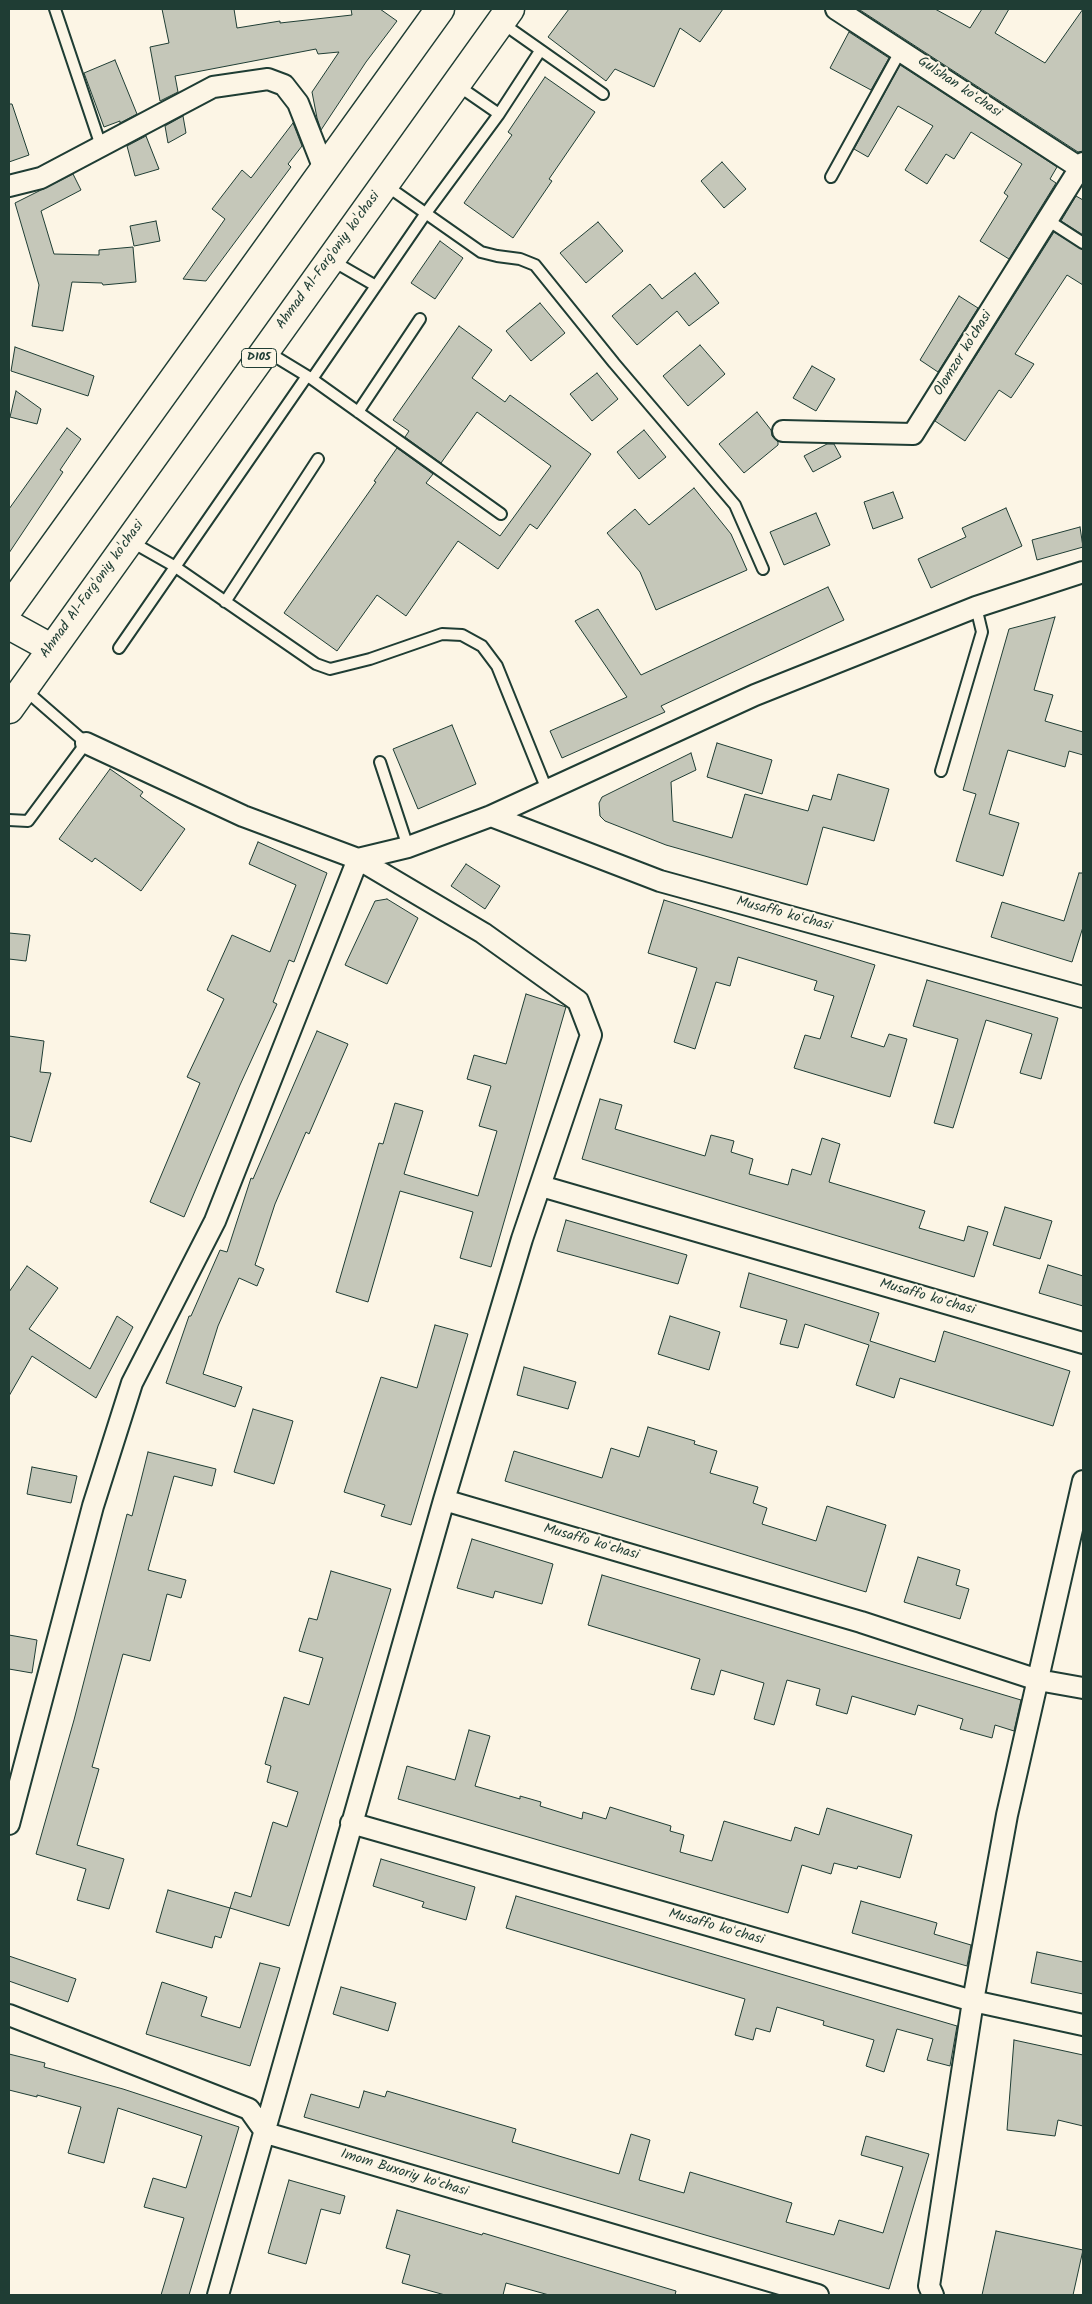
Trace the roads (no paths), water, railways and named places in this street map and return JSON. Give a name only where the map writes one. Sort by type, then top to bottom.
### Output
[{"type":"highway","points":[[9,608],[440,9]]},
{"type":"highway","name":"Ahmad Al-Farg'oniy ko'chasi","points":[[16,698],[505,15]]},
{"type":"highway","points":[[9,625],[51,648]]},
{"type":"street","name":"Gulshan koʻchasi","points":[[836,9],[1082,166]]},
{"type":"street","points":[[9,186],[41,178],[213,88],[268,79],[284,84],[298,103],[324,169]]},
{"type":"street","name":"Olomzor ko'chasi","points":[[783,431],[913,434],[1082,166]]},
{"type":"street","points":[[358,859],[408,847],[491,816],[755,695],[976,607],[1083,572]]},
{"type":"street","points":[[86,743],[243,816],[358,859],[483,933],[578,1001],[591,1034],[522,1238],[444,1500],[351,1824],[266,2133],[218,2295]]},
{"type":"street","name":"Musaffo koʻchasi","points":[[491,816],[660,881],[1083,997]]},
{"type":"street","points":[[9,1824],[93,1506],[132,1383],[215,1221],[358,859]]},
{"type":"street","name":"Musaffo koʻchasi","points":[[541,1186],[1083,1343]]},
{"type":"street","points":[[933,2295],[929,2286],[973,2000],[1008,1815],[1083,1481]]},
{"type":"street","name":"Musaffo koʻchasi","points":[[444,1500],[861,1622],[1038,1680],[1083,1688]]},
{"type":"street","name":"Musaffo koʻchasi","points":[[351,1824],[973,2000],[1083,2025]]},
{"type":"street","points":[[9,2015],[249,2109],[266,2133]]},
{"type":"street","name":"Imom Buxoriy koʻchasi","points":[[266,2133],[818,2295]]},
{"type":"lane","points":[[55,9],[102,146]]},
{"type":"lane","points":[[505,15],[540,51],[603,94]]},
{"type":"lane","points":[[831,177],[901,50]]},
{"type":"lane","points":[[119,648],[174,566],[499,114],[540,51]]},
{"type":"lane","points":[[456,84],[499,114]]},
{"type":"lane","points":[[384,184],[481,252],[520,259],[535,265],[614,363],[735,505],[764,569]]},
{"type":"lane","points":[[1049,221],[1083,243]]},
{"type":"lane","points":[[330,260],[376,286]]},
{"type":"lane","points":[[358,412],[420,319]]},
{"type":"lane","points":[[265,350],[310,378],[501,514]]},
{"type":"lane","points":[[225,602],[318,460]]},
{"type":"lane","points":[[128,540],[174,566],[316,664],[330,669],[370,659],[442,634],[462,635],[482,646],[497,666],[547,790]]},
{"type":"lane","points":[[941,771],[982,632],[976,607]]},
{"type":"lane","points":[[9,820],[28,821],[86,743],[16,698]]},
{"type":"lane","points":[[380,762],[408,847]]}]
